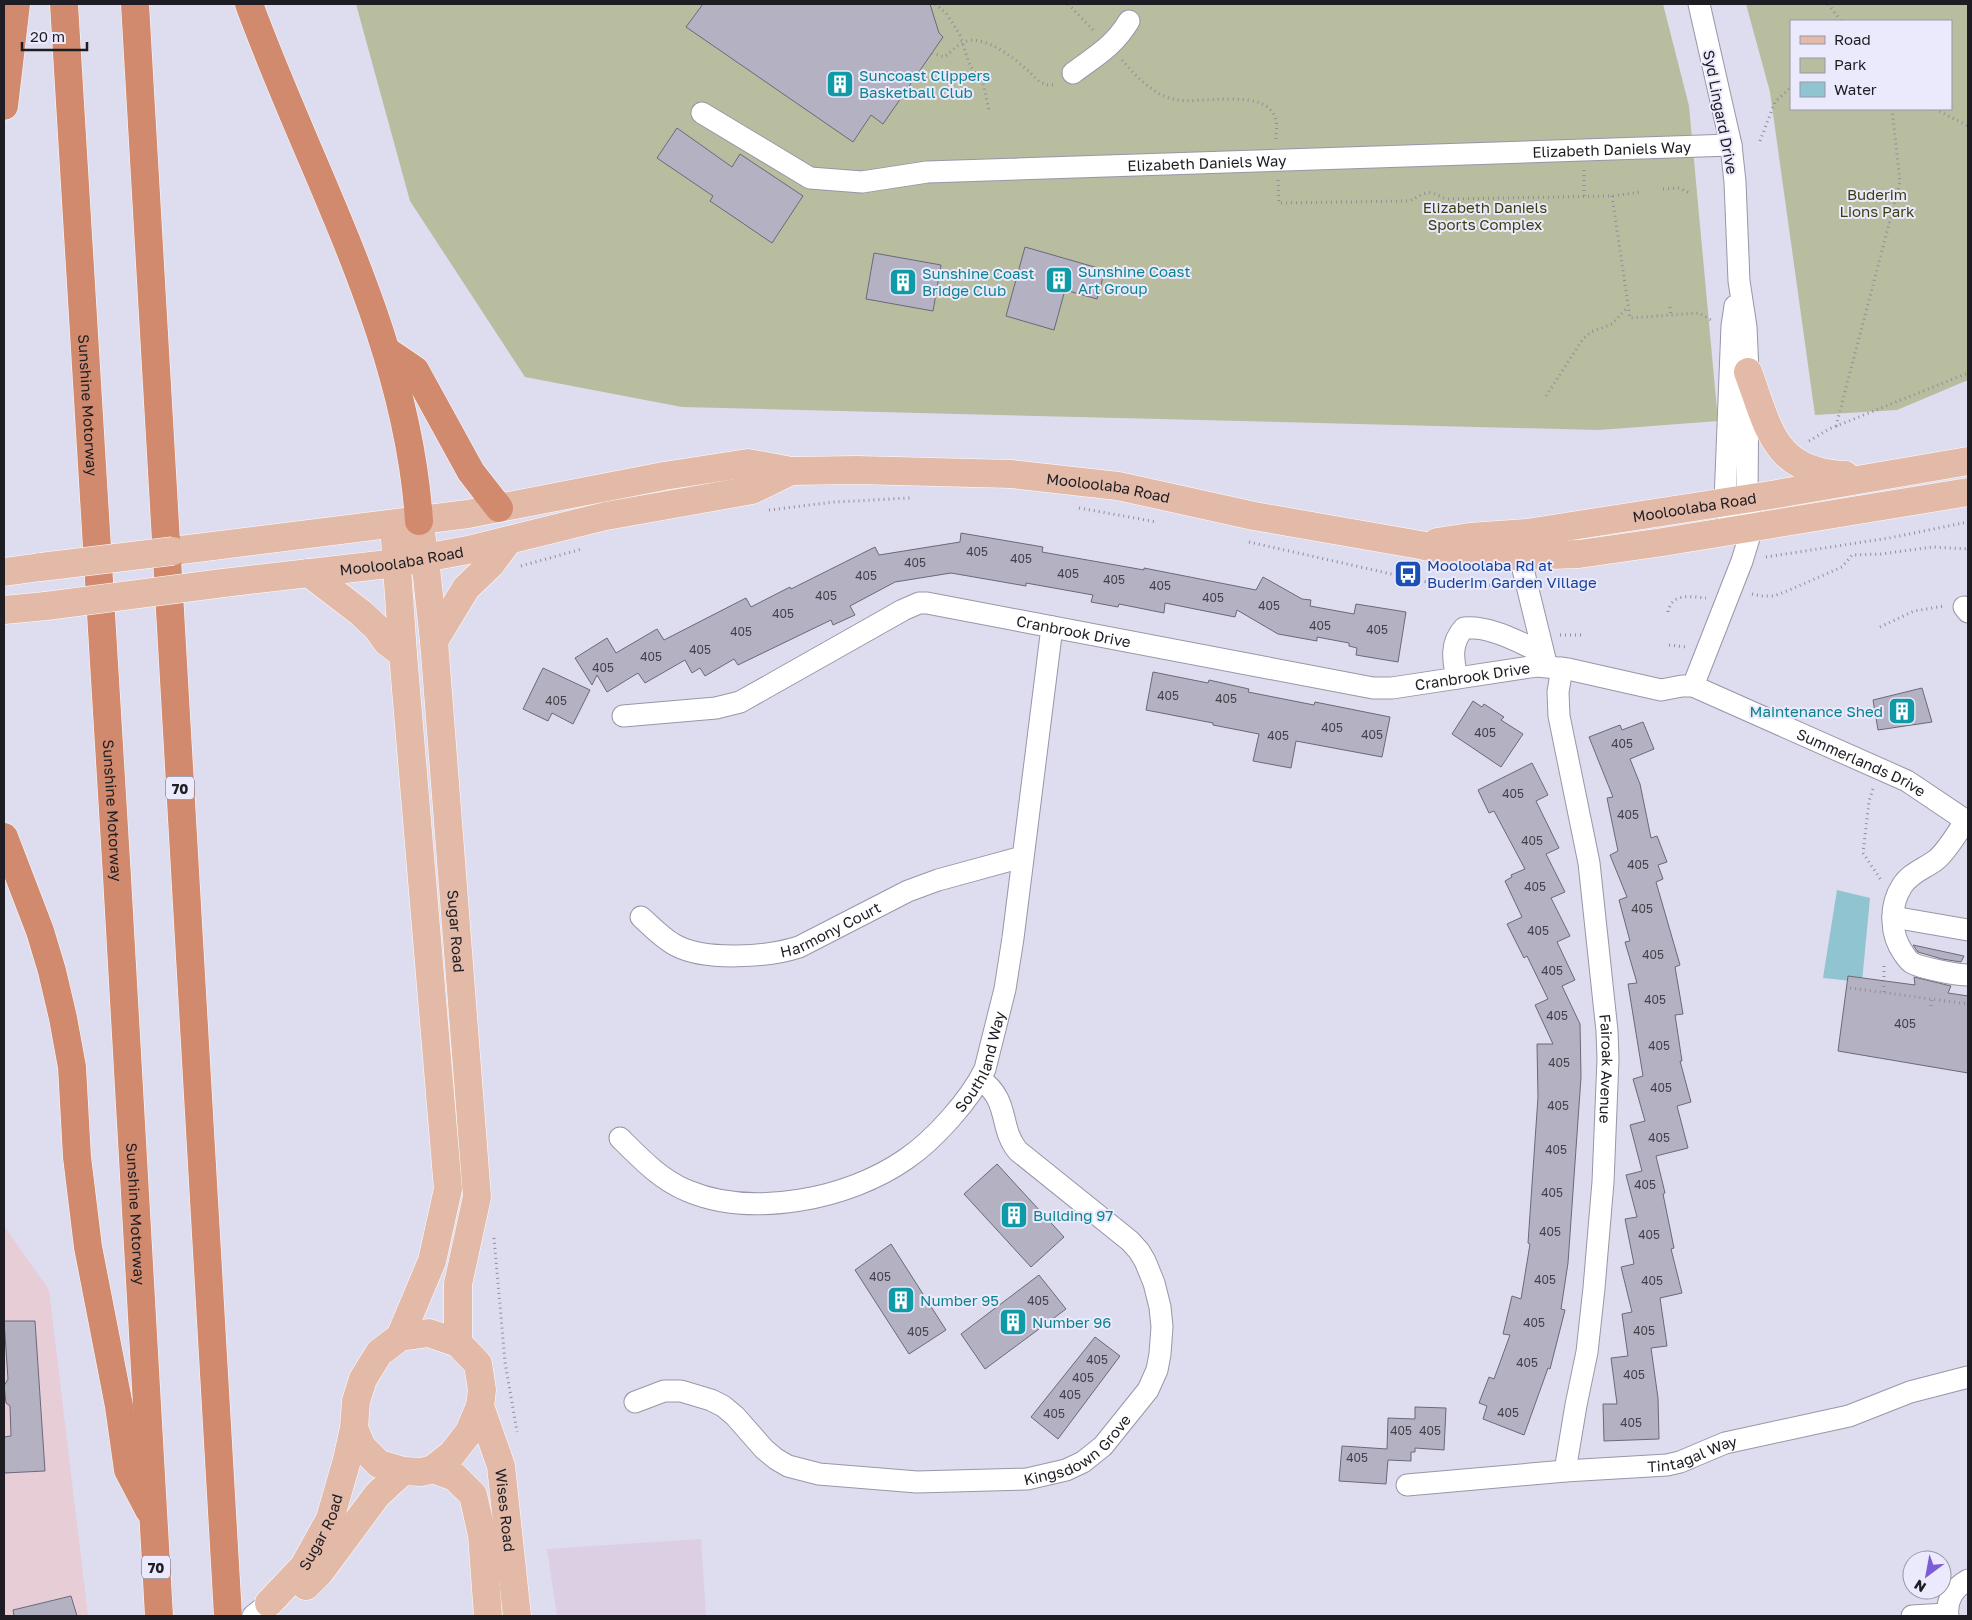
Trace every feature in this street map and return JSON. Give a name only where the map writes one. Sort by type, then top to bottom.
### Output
[{"type":"highway","points":[[4,106],[16,4]]},
{"type":"highway","name":"Sunshine Motorway","points":[[64,4],[117,867],[159,1616]]},
{"type":"highway","name":"70","points":[[135,4],[228,1616]]},
{"type":"highway","points":[[249,4],[353,258],[387,351],[409,439],[417,492],[406,522]]},
{"type":"highway","points":[[387,351],[415,370],[471,472],[499,508]]},
{"type":"highway","points":[[4,837],[40,931],[63,1018],[72,1067],[77,1157],[88,1247],[118,1397],[128,1470],[153,1518]]},
{"type":"main road","points":[[1748,372],[1772,436],[1787,457],[1806,468],[1827,474],[1886,474]]},
{"type":"main road","name":"Mooloolaba Road","points":[[1420,545],[1470,537],[1528,533],[1968,461]]},
{"type":"main road","name":"Mooloolaba Road","points":[[4,572],[406,522],[499,508],[664,476],[748,463],[791,471],[857,470],[1011,474],[1118,486],[1254,516],[1420,545],[1471,556],[1520,557],[1579,554],[1741,530],[1968,492]]},
{"type":"main road","name":"Mooloolaba Road","points":[[4,610],[425,559],[508,542],[606,516],[752,490],[791,471]]},
{"type":"main road","name":"Sugar Road","points":[[406,522],[425,559],[434,641],[477,1197],[458,1284],[458,1343]]},
{"type":"main road","name":"Sugar Road","points":[[400,1336],[432,1261],[448,1188],[396,563],[406,522]]},
{"type":"main road","points":[[434,641],[466,588],[491,564],[508,542]]},
{"type":"main road","points":[[309,573],[361,612],[377,628],[387,642],[403,654]]},
{"type":"main road","points":[[429,1333],[458,1343],[478,1364],[482,1390],[480,1406],[469,1432],[452,1454],[433,1469],[422,1472],[403,1471],[379,1464],[362,1447],[354,1428],[356,1400],[363,1379],[379,1353],[400,1336],[429,1333]]},
{"type":"main road","name":"Wises Road","points":[[480,1406],[500,1466],[518,1613]]},
{"type":"main road","name":"Sugar Road","points":[[266,1612],[304,1566],[330,1519],[354,1428]]},
{"type":"main road","name":"Wises Road","points":[[433,1469],[455,1477],[473,1495],[482,1535],[488,1616]]},
{"type":"main road","points":[[266,1612],[320,1572],[377,1495],[403,1471]]},
{"type":"street","name":"Syd Lingard Drive","points":[[1699,4],[1731,145],[1738,222],[1739,281],[1746,328],[1748,372],[1736,500]]},
{"type":"street","points":[[1067,77],[1118,38],[1129,21]]},
{"type":"street","name":"Elizabeth Daniels Way","points":[[702,113],[810,178],[862,182],[927,172],[1731,145]]},
{"type":"street","name":"Syd Lingard Drive","points":[[1739,281],[1732,326],[1736,500],[1741,530]]},
{"type":"street","points":[[1457,678],[1454,652],[1456,636],[1464,628],[1477,627],[1488,629],[1550,662],[1661,690],[1693,686],[1750,560],[1741,530]]},
{"type":"street","name":"Fairoak Avenue","points":[[1520,557],[1558,692],[1559,716],[1589,863],[1607,1031],[1608,1059],[1603,1182],[1594,1288],[1587,1352],[1565,1471]]},
{"type":"street","name":"Cranbrook Drive","points":[[622,716],[716,708],[740,702],[902,610],[919,603],[936,604],[1373,688],[1392,688],[1531,667],[1550,662]]},
{"type":"street","name":"Southland Way","points":[[620,1138],[655,1172],[688,1191],[722,1202],[790,1202],[828,1194],[872,1178],[906,1159],[936,1133],[980,1079],[990,1056],[1005,989],[1052,626]]},
{"type":"street","name":"Summerlands Drive","points":[[1693,686],[1907,781],[1967,821]]},
{"type":"street","points":[[1967,821],[1937,859],[1913,874],[1903,884],[1898,893],[1893,917],[1894,933],[1898,947],[1912,963],[1958,975],[1968,975]]},
{"type":"street","name":"Harmony Court","points":[[641,917],[675,946],[689,952],[702,954],[781,953],[798,947],[908,891],[938,880],[1022,857]]},
{"type":"street","points":[[1893,917],[1968,930]]},
{"type":"street","name":"Kingsdown Grove","points":[[635,1402],[664,1391],[681,1391],[712,1400],[735,1416],[764,1449],[776,1459],[788,1466],[819,1474],[917,1482],[1027,1479],[1066,1470],[1083,1462],[1103,1446],[1148,1390],[1157,1370],[1162,1327],[1160,1307],[1154,1283],[1145,1261],[1134,1246],[1024,1157],[1015,1147],[997,1094],[992,1087],[980,1079]]},
{"type":"street","name":"Tintagal Way","points":[[1407,1485],[1565,1471],[1667,1465],[1680,1462],[1726,1443],[1849,1416],[1910,1392],[1968,1377]]},
{"type":"street","points":[[1912,1616],[1947,1615],[1951,1595],[1959,1585],[1968,1580]]},
{"type":"path","points":[[1068,4],[1135,75],[1158,93],[1182,101],[1241,99],[1259,102],[1266,106],[1276,120],[1276,143]]},
{"type":"path","points":[[1828,4],[1840,20]]},
{"type":"path","points":[[931,7],[936,5],[954,23],[970,66],[983,83],[989,110]]},
{"type":"path","points":[[932,53],[944,57],[962,43],[975,41],[996,47],[1008,54],[1035,78],[1046,85],[1051,86],[1067,77]]},
{"type":"path","points":[[1760,141],[1776,102],[1790,88]]},
{"type":"path","points":[[1836,426],[1900,182],[1892,110]]},
{"type":"path","points":[[1937,110],[1968,126]]},
{"type":"path","points":[[1278,175],[1279,203],[1409,201],[1425,192],[1436,194],[1446,199],[1612,196],[1641,192]]},
{"type":"path","points":[[1663,189],[1679,188],[1690,193]]},
{"type":"path","points":[[1612,196],[1630,318],[1699,313],[1712,321]]},
{"type":"path","points":[[1546,396],[1583,339],[1591,332],[1612,324],[1628,307]]},
{"type":"path","points":[[1670,307],[1671,315]]},
{"type":"path","points":[[1804,444],[1836,426],[1968,372]]},
{"type":"path","points":[[765,511],[834,502],[913,498]]},
{"type":"path","points":[[1071,507],[1160,522]]},
{"type":"path","points":[[1750,560],[1889,538],[1968,522]]},
{"type":"path","points":[[1247,542],[1427,582],[1512,587]]},
{"type":"path","points":[[1752,594],[1774,596],[1787,591],[1842,567],[1852,555],[1881,554],[1933,546],[1968,549]]},
{"type":"path","points":[[520,566],[584,549]]},
{"type":"path","points":[[1668,612],[1671,603],[1680,597],[1709,599]]},
{"type":"path","points":[[1880,627],[1914,611],[1960,608]]},
{"type":"path","points":[[1881,888],[1882,882],[1880,877],[1866,859],[1863,845],[1868,801],[1882,770]]},
{"type":"path","points":[[1884,992],[1883,966],[1885,959]]},
{"type":"path","points":[[1850,988],[1968,1004]]},
{"type":"path","points":[[1931,1006],[1932,999]]},
{"type":"path","points":[[494,1236],[505,1362],[517,1434]]},
{"type":"shaded area","points":[[4,1226],[49,1290],[88,1616],[4,1616]]},
{"type":"shaded area","points":[[701,1539],[706,1616],[557,1616],[547,1549]]},
{"type":"green space","name":"Elizabeth Daniels Sports Complex","points":[[356,4],[1663,4],[1689,106],[1718,421],[1599,430],[682,407],[525,377],[410,201]]},
{"type":"green space","name":"Buderim Lions Park","points":[[1746,4],[1968,4],[1968,380],[1897,410],[1815,415],[1770,92]]},
{"type":"water","points":[[1837,890],[1870,898],[1862,982],[1823,978]]},
{"type":"building","name":"Suncoast Clippers Basketball Club","points":[[703,4],[930,4],[939,33],[943,37],[883,124],[871,115],[853,142],[686,27]]},
{"type":"building","points":[[677,128],[732,167],[740,154],[803,196],[772,243],[710,201],[713,196],[657,158]]},
{"type":"building","name":"Sunshine Coast Art Group","points":[[1025,247],[1105,270],[1097,299],[1065,290],[1054,330],[1006,316]]},
{"type":"building","name":"Sunshine Coast Bridge Club","points":[[874,253],[941,265],[933,311],[866,299]]},
{"type":"building","points":[[961,533],[1043,547],[1042,552],[1144,570],[1144,568],[1256,590],[1263,577],[1302,599],[1311,600],[1310,606],[1354,614],[1356,604],[1406,612],[1398,662],[1356,655],[1357,648],[1349,646],[1349,643],[1317,637],[1317,641],[1278,634],[1237,610],[1235,617],[1165,603],[1164,613],[1119,604],[1118,607],[1091,602],[1093,595],[1026,583],[1026,586],[951,573],[895,582],[850,606],[855,615],[833,625],[831,620],[738,665],[734,659],[705,676],[700,668],[692,673],[685,660],[645,683],[638,673],[607,692],[597,675],[592,685],[575,658],[607,638],[616,653],[657,629],[664,640],[746,598],[751,607],[875,547],[879,555],[960,542]]},
{"type":"building","points":[[543,668],[590,690],[573,724],[552,713],[548,721],[523,709]]},
{"type":"building","points":[[1153,672],[1208,683],[1209,680],[1249,689],[1248,692],[1314,705],[1315,702],[1390,717],[1382,757],[1296,741],[1291,768],[1253,761],[1259,734],[1146,710]]},
{"type":"building","name":"Maintenance Shed","points":[[1922,688],[1932,722],[1878,730],[1873,700]]},
{"type":"building","points":[[1473,701],[1482,707],[1484,704],[1504,717],[1501,720],[1523,734],[1501,767],[1452,734]]},
{"type":"building","points":[[1643,722],[1654,749],[1630,759],[1640,784],[1651,838],[1657,836],[1667,862],[1658,865],[1663,879],[1656,882],[1680,965],[1675,967],[1683,1014],[1675,1015],[1682,1061],[1680,1061],[1691,1102],[1677,1106],[1688,1148],[1656,1156],[1665,1193],[1663,1194],[1674,1248],[1671,1249],[1682,1293],[1660,1298],[1667,1346],[1651,1348],[1658,1398],[1659,1439],[1604,1441],[1603,1404],[1617,1404],[1611,1358],[1628,1356],[1622,1314],[1632,1312],[1621,1267],[1634,1264],[1625,1219],[1637,1217],[1626,1175],[1642,1171],[1630,1125],[1645,1121],[1633,1079],[1643,1076],[1628,984],[1637,983],[1625,942],[1630,941],[1619,900],[1627,897],[1610,855],[1618,851],[1607,798],[1613,797],[1589,737],[1620,725],[1622,730]]},
{"type":"building","points":[[1532,763],[1548,795],[1536,801],[1559,848],[1546,854],[1565,892],[1551,898],[1570,936],[1557,942],[1575,980],[1562,986],[1580,1024],[1581,1077],[1568,1263],[1561,1309],[1565,1310],[1550,1369],[1548,1368],[1524,1435],[1483,1419],[1487,1406],[1479,1403],[1489,1377],[1494,1379],[1510,1335],[1503,1334],[1512,1296],[1521,1299],[1530,1244],[1528,1243],[1538,1097],[1537,1044],[1553,1044],[1535,1005],[1548,999],[1527,956],[1524,958],[1507,924],[1522,917],[1505,881],[1512,877],[1511,875],[1525,869],[1494,811],[1489,813],[1478,790]]},
{"type":"building","points":[[1913,945],[1964,956],[1961,962],[1942,959],[1918,952]]},
{"type":"building","points":[[1848,976],[1915,985],[1914,977],[1951,986],[1948,993],[1968,996],[1968,1073],[1838,1051]]},
{"type":"building","name":"Building 97","points":[[997,1164],[1064,1237],[1031,1267],[964,1194]]},
{"type":"building","name":"Number 95","points":[[891,1244],[946,1330],[909,1354],[855,1270]]},
{"type":"building","name":"Number 96","points":[[1039,1275],[1066,1309],[985,1369],[961,1334]]},
{"type":"building","points":[[4,1321],[35,1321],[45,1471],[4,1473],[4,1437],[11,1436],[10,1406],[6,1403],[4,1386],[8,1379]]},
{"type":"building","points":[[1095,1337],[1120,1356],[1058,1439],[1031,1417]]},
{"type":"building","points":[[1415,1407],[1446,1408],[1444,1450],[1415,1448],[1415,1452],[1411,1452],[1411,1461],[1388,1460],[1386,1484],[1339,1481],[1342,1446],[1387,1449],[1388,1418],[1415,1419]]},
{"type":"building","points":[[71,1596],[77,1616],[14,1616],[13,1610]]},
{"type":"place","name":"Suncoast Clippers Basketball Club","points":[[840,84]]},
{"type":"place","name":"Sunshine Coast Art Group","points":[[1059,280]]},
{"type":"place","name":"Sunshine Coast Bridge Club","points":[[903,282]]},
{"type":"place","name":"Mooloolaba Rd at Buderim Garden Village","points":[[1408,574]]},
{"type":"place","name":"Maintenance Shed","points":[[1902,711]]},
{"type":"place","name":"Building 97","points":[[1014,1215]]},
{"type":"place","name":"Number 95","points":[[901,1300]]},
{"type":"place","name":"Number 96","points":[[1013,1322]]}]
